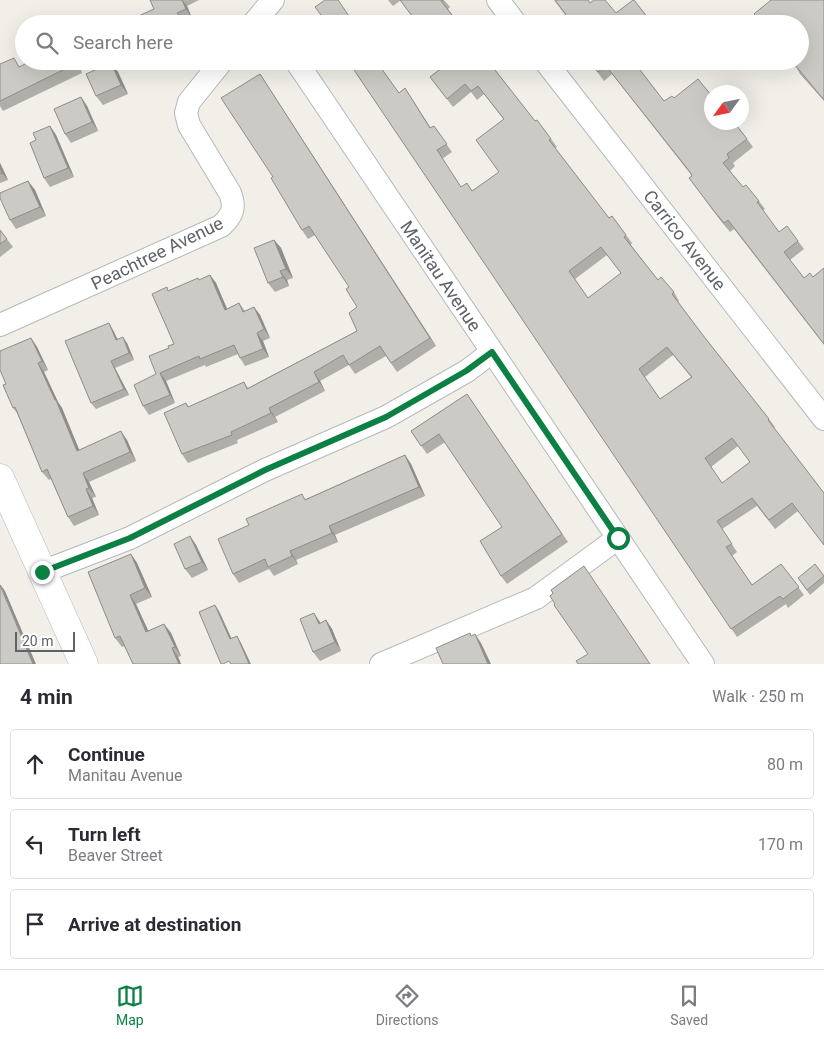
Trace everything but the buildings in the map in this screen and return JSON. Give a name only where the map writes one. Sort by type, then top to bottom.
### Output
[{"type":"street","points":[[498,0],[509,15]]},
{"type":"street","name":"Peachtree Avenue","points":[[0,325],[221,226],[229,219],[233,212],[233,201],[230,193],[189,125],[186,113],[189,102],[215,70]]},
{"type":"street","name":"Manitau Avenue","points":[[302,70],[703,664]]},
{"type":"street","name":"Carrico Avenue","points":[[552,70],[824,419]]},
{"type":"street","points":[[42,572],[130,538],[265,470],[386,417],[466,371],[492,352]]},
{"type":"street","points":[[0,478],[84,664]]},
{"type":"street","points":[[381,664],[536,598],[618,538]]},
{"type":"route","points":[[42,572],[130,538],[265,470],[386,417],[466,371],[492,352],[618,538]]}]
